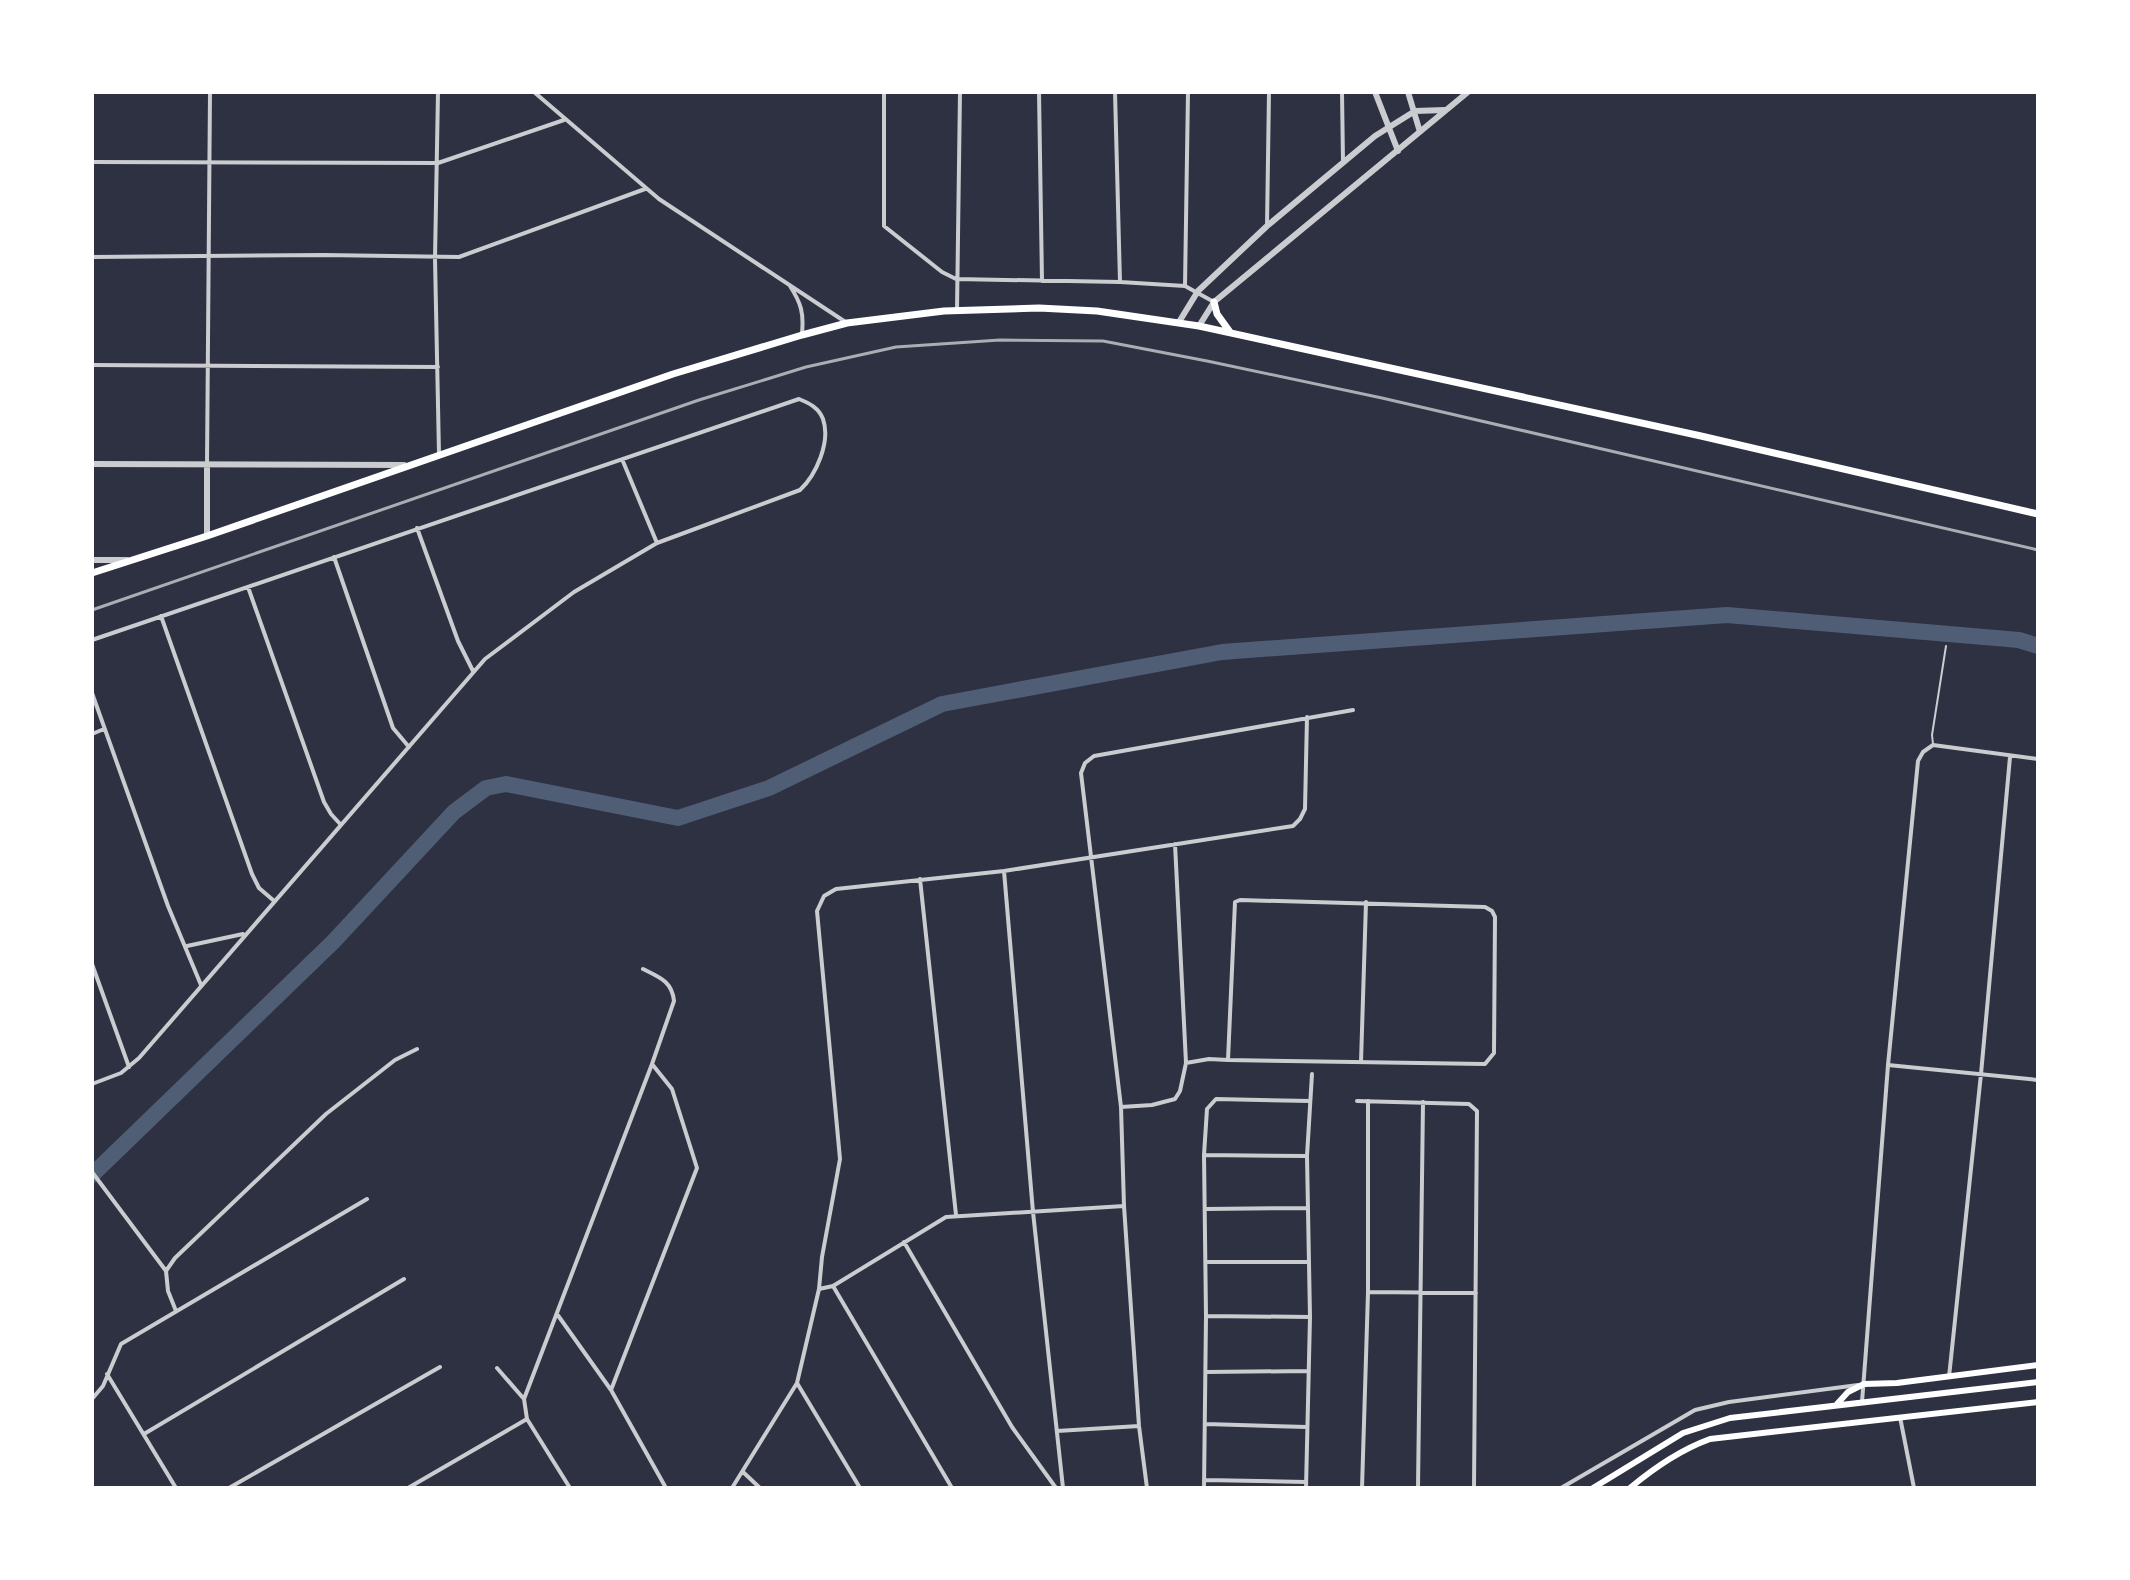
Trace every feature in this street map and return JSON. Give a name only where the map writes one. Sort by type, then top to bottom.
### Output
[{"type":"main road","points":[[1214,302],[1222,325],[1231,333]]},
{"type":"main road","points":[[92,573],[673,374],[847,323],[957,310],[1039,308],[1097,311],[1179,322],[2038,514]]},
{"type":"main road","points":[[1837,1404],[1848,1392],[1864,1384],[2038,1365]]},
{"type":"main road","points":[[1593,1488],[1683,1433],[1730,1418],[2038,1382]]},
{"type":"main road","points":[[1630,1488],[1687,1448],[1710,1439],[2038,1402]]},
{"type":"street","points":[[207,536],[210,92]]},
{"type":"street","points":[[438,92],[435,259],[439,455]]},
{"type":"street","points":[[534,92],[645,189],[847,323]]},
{"type":"street","points":[[884,92],[884,226],[942,272],[956,279],[1185,286],[1214,302]]},
{"type":"street","points":[[957,310],[960,92]]},
{"type":"street","points":[[1039,92],[1042,281]]},
{"type":"street","points":[[1115,92],[1120,282]]},
{"type":"street","points":[[1185,286],[1188,92]]},
{"type":"street","points":[[1267,226],[1269,92]]},
{"type":"street","points":[[1342,92],[1343,164]]},
{"type":"street","points":[[1375,92],[1398,151]]},
{"type":"street","points":[[1408,92],[1420,132]]},
{"type":"street","points":[[1199,326],[1214,302],[1468,92]]},
{"type":"street","points":[[1179,322],[1198,291],[1267,226],[1389,126],[1415,111],[1446,110]]},
{"type":"street","points":[[92,162],[438,163],[564,120]]},
{"type":"street","points":[[92,257],[459,257],[645,189]]},
{"type":"street","points":[[788,284],[800,301],[804,316],[802,335]]},
{"type":"street","points":[[92,365],[438,367]]},
{"type":"street","points":[[92,640],[799,399],[814,405],[823,420],[825,440],[815,472],[800,490],[657,543],[574,592],[485,659],[129,1067],[92,1084]]},
{"type":"street","points":[[622,459],[657,543]]},
{"type":"street","points":[[92,464],[410,465]]},
{"type":"street","points":[[417,528],[458,641],[473,671]]},
{"type":"street","points":[[334,557],[393,728],[409,747]]},
{"type":"street","points":[[92,560],[130,560]]},
{"type":"street","points":[[248,587],[324,802],[341,825]]},
{"type":"street","points":[[161,616],[252,874],[259,888],[273,900]]},
{"type":"street","points":[[92,693],[168,906],[201,985]]},
{"type":"street","points":[[1147,1488],[1139,1426],[1124,1206],[1121,1107],[1081,773],[1085,763],[1094,756],[1353,710]]},
{"type":"street","points":[[732,1488],[797,1383],[819,1289],[840,1159],[817,911],[824,896],[836,889],[1093,859],[1293,826],[1305,809],[1307,717]]},
{"type":"street","points":[[92,734],[104,729]]},
{"type":"street","points":[[1862,1402],[1888,1065],[1918,761],[1923,752],[1933,745],[2038,759]]},
{"type":"street","points":[[1949,1377],[2010,757]]},
{"type":"street","points":[[1121,1107],[1152,1105],[1175,1099],[1180,1091],[1186,1063],[1175,844]]},
{"type":"street","points":[[1004,871],[1033,1212],[1063,1488]]},
{"type":"street","points":[[920,879],[956,1215]]},
{"type":"street","points":[[1186,1063],[1209,1059],[1228,1060],[1485,1064],[1494,1053],[1495,917],[1492,911],[1485,907],[1366,902],[1235,902],[1228,1060]]},
{"type":"street","points":[[1361,1062],[1366,902]]},
{"type":"street","points":[[187,946],[244,934]]},
{"type":"street","points":[[92,964],[129,1067]]},
{"type":"street","points":[[570,1488],[527,1419],[524,1399],[674,1001],[673,990],[666,981],[643,969]]},
{"type":"street","points":[[166,1271],[175,1258],[326,1114],[395,1060],[417,1049]]},
{"type":"street","points":[[611,1390],[697,1168],[672,1089],[652,1064]]},
{"type":"street","points":[[1888,1065],[2038,1080]]},
{"type":"street","points":[[1204,1480],[1306,1485],[1310,1317],[1307,1156],[1312,1074]]},
{"type":"street","points":[[1204,1488],[1204,1155],[1207,1109],[1216,1099],[1310,1101]]},
{"type":"street","points":[[1357,1101],[1469,1104],[1477,1111],[1474,1488]]},
{"type":"street","points":[[1362,1488],[1368,1292],[1368,1101]]},
{"type":"street","points":[[1418,1488],[1423,1102]]},
{"type":"street","points":[[1204,1155],[1307,1156]]},
{"type":"street","points":[[92,1172],[166,1271],[168,1291],[176,1311]]},
{"type":"street","points":[[92,1399],[103,1386],[121,1344],[367,1199]]},
{"type":"street","points":[[819,1289],[833,1286],[946,1217],[1124,1206]]},
{"type":"street","points":[[1206,1209],[1309,1208]]},
{"type":"street","points":[[904,1242],[1012,1427],[1056,1488]]},
{"type":"street","points":[[1206,1262],[1309,1262]]},
{"type":"street","points":[[144,1434],[404,1279]]},
{"type":"street","points":[[833,1286],[952,1488]]},
{"type":"street","points":[[1368,1292],[1476,1293]]},
{"type":"street","points":[[557,1314],[611,1390],[666,1488]]},
{"type":"street","points":[[1206,1316],[1310,1317]]},
{"type":"street","points":[[229,1488],[440,1367]]},
{"type":"street","points":[[497,1368],[524,1399]]},
{"type":"street","points":[[1206,1372],[1309,1371]]},
{"type":"street","points":[[107,1374],[176,1488]]},
{"type":"street","points":[[797,1383],[860,1488]]},
{"type":"street","points":[[1561,1488],[1695,1410],[1729,1402],[1864,1384]]},
{"type":"street","points":[[1900,1417],[1914,1488]]},
{"type":"street","points":[[408,1488],[527,1419]]},
{"type":"street","points":[[1205,1424],[1307,1427]]},
{"type":"street","points":[[1057,1431],[1139,1426]]},
{"type":"street","points":[[743,1472],[760,1488]]},
{"type":"lane","points":[[1933,745],[1946,646]]},
{"type":"waterway","points":[[92,1175],[333,942],[454,812],[486,788],[506,784],[678,818],[769,788],[942,704],[1222,652],[1727,615],[2019,640],[2038,646]]},
{"type":"railway","points":[[92,610],[699,400],[806,367],[896,347],[1000,340],[1103,341],[1207,361],[1382,398],[2038,550]]}]
